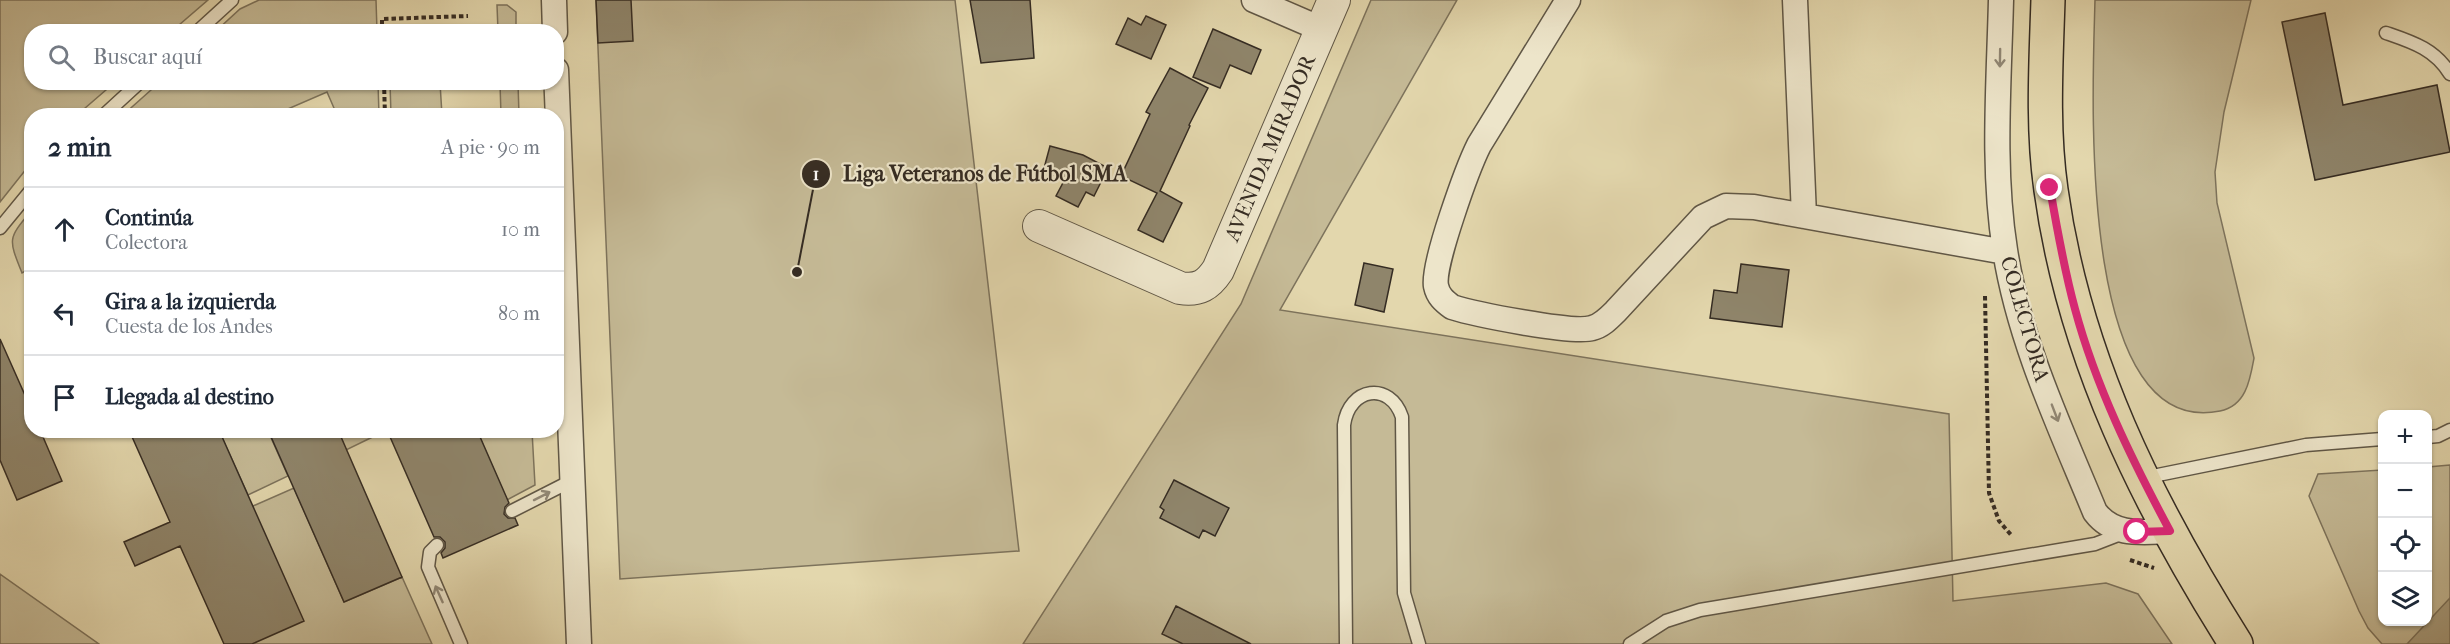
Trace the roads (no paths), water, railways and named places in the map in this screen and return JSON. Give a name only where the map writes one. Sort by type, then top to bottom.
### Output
[{"type":"main road","points":[[2048,0],[2046,125],[2050,188],[2060,249],[2075,310],[2094,369],[2142,478],[2236,644]]},
{"type":"street","points":[[554,0],[555,24]]},
{"type":"street","points":[[1254,0],[1321,29]]},
{"type":"street","name":"AVENIDA MIRADOR","points":[[1038,226],[1171,285],[1189,289],[1206,285],[1218,270],[1334,0]]},
{"type":"street","points":[[1568,0],[1479,145],[1468,169],[1435,274],[1436,285],[1444,301],[1461,309],[1565,329],[1592,328],[1605,322],[1694,226],[1715,210],[1726,206],[1804,216],[2005,252]]},
{"type":"street","points":[[1795,0],[1804,216]]},
{"type":"street","name":"COLECTORA","points":[[2001,0],[1998,147],[2001,219],[2013,290],[2035,360],[2095,512],[2108,525],[2126,532]]},
{"type":"street","points":[[557,90],[558,108]]},
{"type":"street","points":[[564,263],[579,644]]},
{"type":"street","points":[[2126,532],[2170,531]]},
{"type":"lane","points":[[206,24],[232,0]]},
{"type":"lane","points":[[2386,33],[2431,52],[2443,63],[2450,74]]},
{"type":"lane","points":[[111,108],[131,90]]},
{"type":"lane","points":[[0,228],[24,199]]},
{"type":"lane","points":[[1346,644],[1345,416],[1353,401],[1359,396],[1376,393],[1390,399],[1400,410],[1402,417],[1404,593],[1419,644]]},
{"type":"lane","points":[[2432,437],[2450,430]]},
{"type":"lane","points":[[2142,478],[2306,445],[2378,439]]},
{"type":"lane","points":[[512,511],[573,480]]},
{"type":"lane","points":[[1630,644],[1666,621],[1700,610],[2095,544],[2126,532]]},
{"type":"lane","points":[[437,545],[430,552],[428,567],[461,644]]},
{"type":"place","name":"Liga Veteranos de Fútbol SMA","points":[[797,272]]}]
